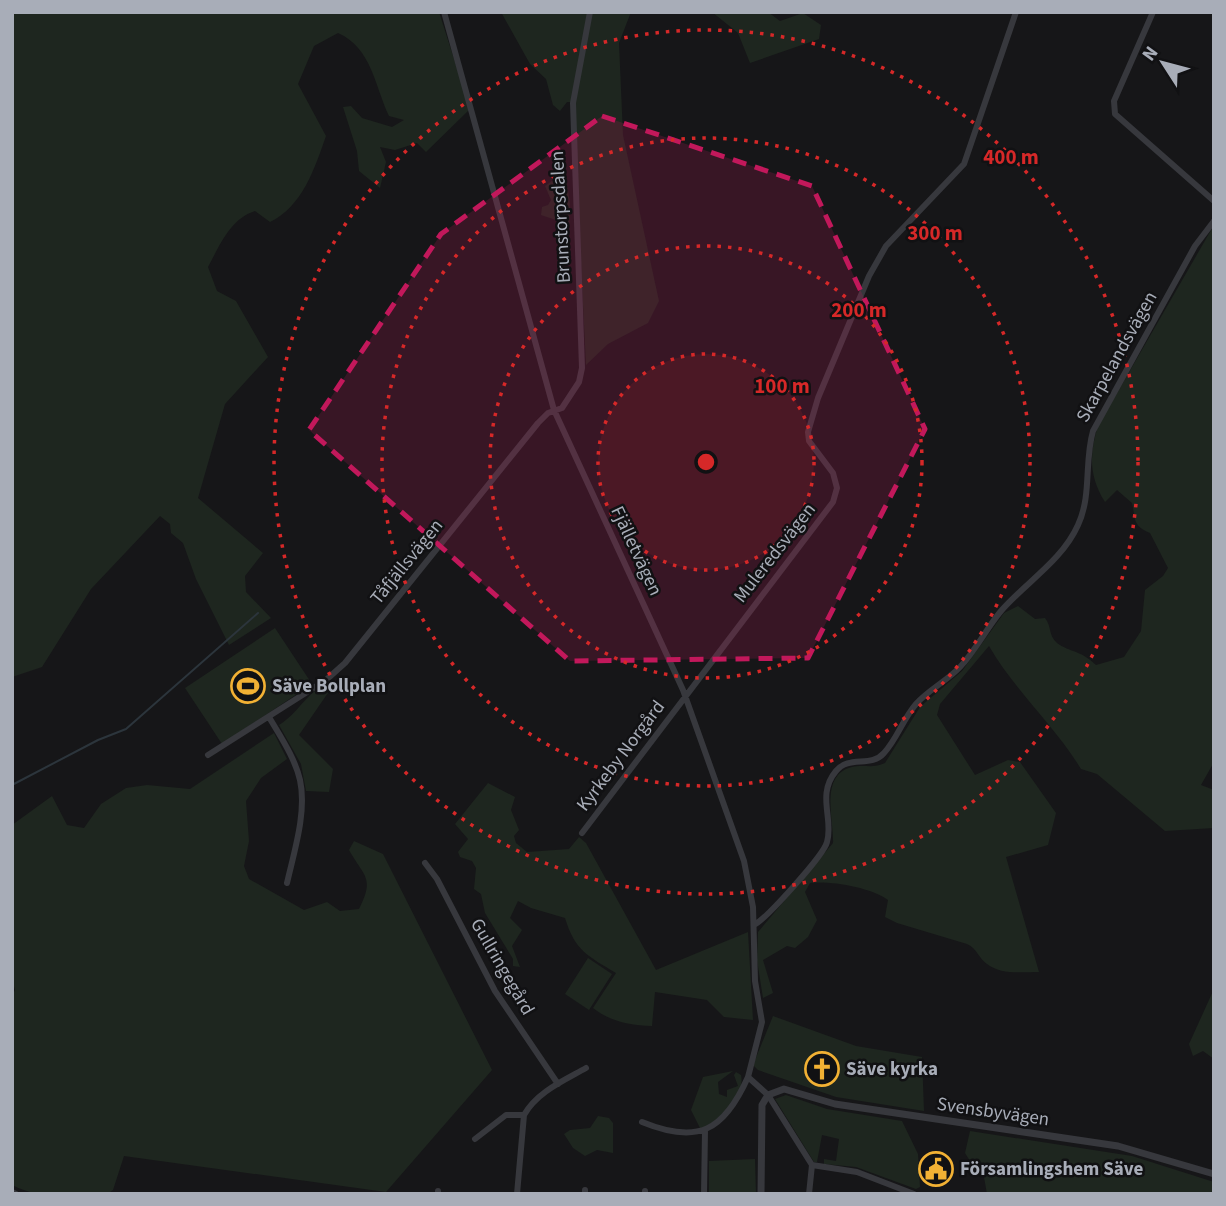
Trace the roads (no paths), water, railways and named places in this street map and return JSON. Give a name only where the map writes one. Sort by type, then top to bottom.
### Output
[{"type":"street","name":"Fjälletvägen","points":[[444,12],[554,410],[685,697],[743,855],[754,925],[755,981],[762,1022],[748,1077],[733,1106],[705,1131]]},
{"type":"street","name":"Brunstorpsdalen","points":[[554,410],[562,408],[571,395],[579,382],[582,368],[573,103],[590,12]]},
{"type":"street","name":"Muleredsvägen","points":[[685,697],[833,502],[837,488],[833,473],[809,441],[808,432],[818,398],[869,276],[886,246],[964,164],[1016,12]]},
{"type":"street","points":[[1153,12],[1114,101],[1115,114],[1214,200]]},
{"type":"street","name":"Skarpelandsvägen","points":[[754,925],[769,914],[824,849],[828,835],[825,801],[834,773],[846,764],[873,761],[884,753],[917,703],[962,666],[1000,611],[1033,581],[1075,531],[1086,499],[1093,431],[1195,246],[1214,221]]},
{"type":"street","name":"Tåfjällsvägen","points":[[208,755],[326,680],[345,663],[538,423],[554,410]]},
{"type":"street","name":"Kyrkeby Norgård","points":[[582,833],[685,697]]},
{"type":"street","points":[[269,717],[296,769],[300,785],[300,810],[287,883]]},
{"type":"street","name":"Gullringegård","points":[[425,863],[437,878],[496,992],[558,1084]]},
{"type":"street","points":[[517,1194],[524,1115],[534,1100],[586,1068]]},
{"type":"street","points":[[748,1077],[768,1095],[812,1165],[808,1194]]},
{"type":"street","name":"Svensbyvägen","points":[[768,1095],[784,1088],[835,1104],[1111,1144],[1214,1174]]},
{"type":"street","points":[[761,1194],[761,1113],[768,1095]]},
{"type":"street","points":[[475,1139],[506,1115],[524,1115]]},
{"type":"street","points":[[642,1122],[675,1133],[692,1135],[705,1131],[704,1194]]},
{"type":"street","points":[[812,1165],[858,1172],[914,1194]]},
{"type":"waterway","points":[[12,785],[98,740],[126,729],[258,613]]},
{"type":"place","name":"Säve Bollplan","points":[[248,686]]},
{"type":"place","name":"Säve kyrka","points":[[822,1069]]},
{"type":"place","name":"Församlingshem Säve","points":[[936,1169]]}]
